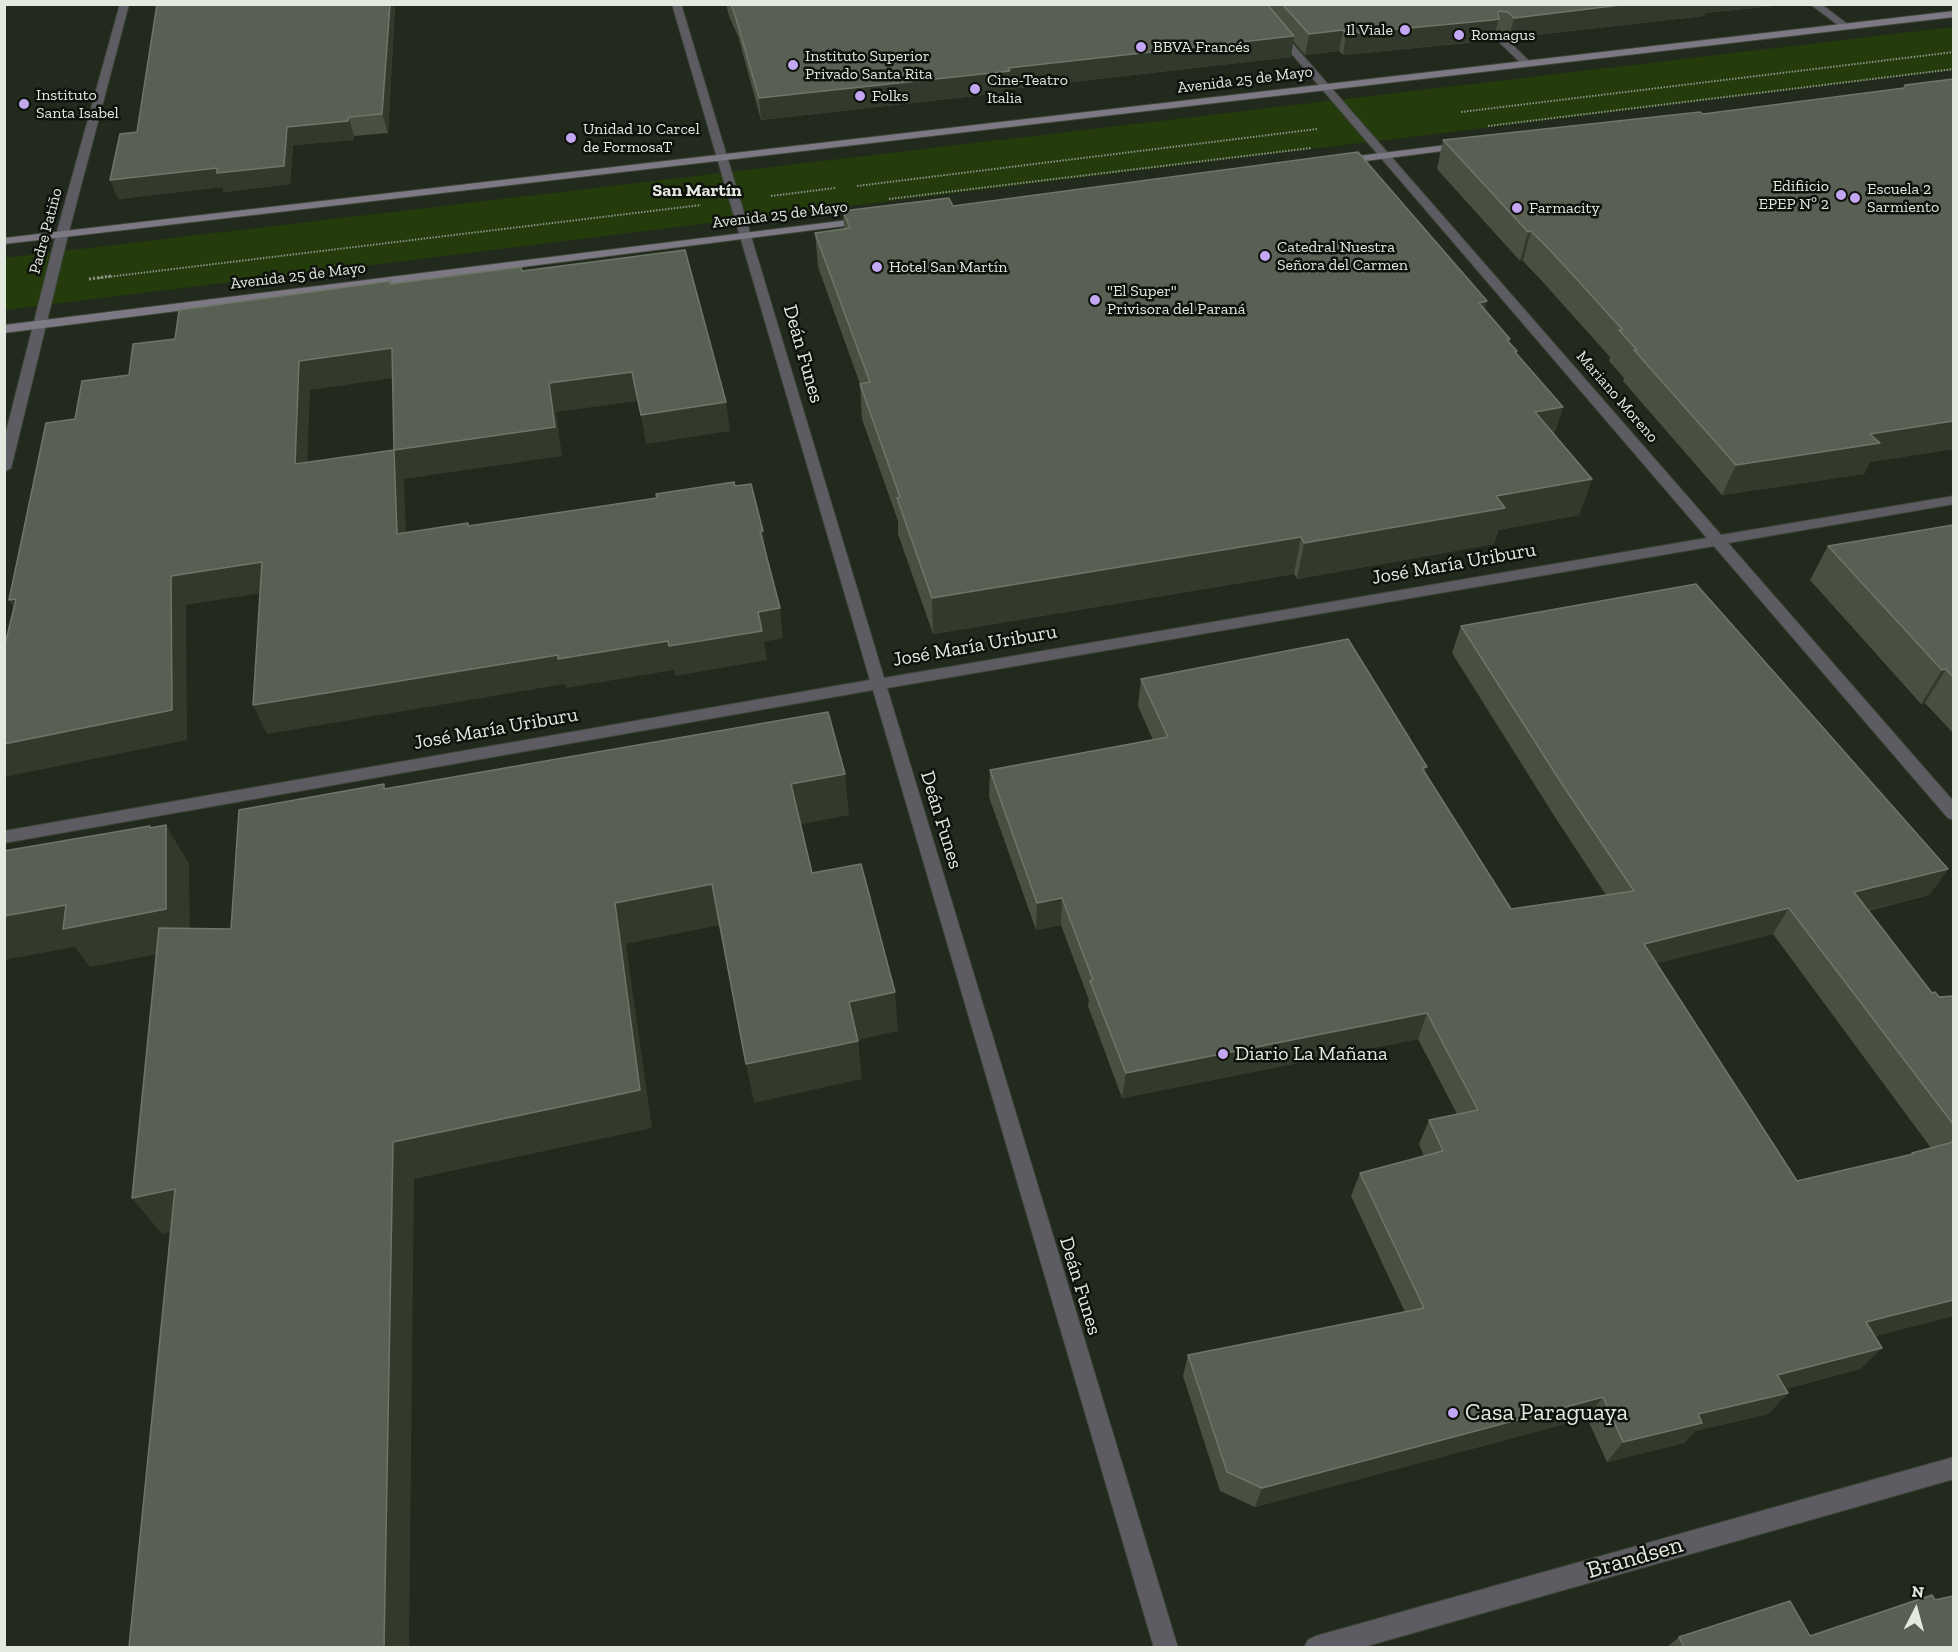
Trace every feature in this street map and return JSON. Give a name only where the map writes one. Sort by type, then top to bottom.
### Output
[{"type":"main road","name":"Avenida 25 de Mayo","points":[[4,241],[1953,14]]},
{"type":"main road","points":[[1326,163],[1479,144]]},
{"type":"main road","name":"Avenida 25 de Mayo","points":[[4,329],[877,220]]},
{"type":"street","name":"Padre Patiño","points":[[4,468],[49,284],[125,4]]},
{"type":"street","name":"Deán Funes","points":[[676,4],[1166,1647]]},
{"type":"street","name":"Mariano Moreno","points":[[1253,4],[1953,814]]},
{"type":"street","points":[[1814,4],[1845,26]]},
{"type":"street","points":[[1498,36],[1527,63]]},
{"type":"street","name":"José María Uriburu","points":[[4,837],[878,684],[1953,500]]},
{"type":"street","name":"Brandsen","points":[[1316,1647],[1953,1468]]},
{"type":"path","points":[[1451,113],[1953,52]]},
{"type":"path","points":[[1478,127],[1953,69]]},
{"type":"path","points":[[853,186],[1357,124]]},
{"type":"path","points":[[884,200],[1371,141]]},
{"type":"path","points":[[49,284],[841,188]]},
{"type":"green space","points":[[1953,27],[1953,70],[5,310],[4,258]]},
{"type":"building","points":[[157,4],[390,4],[382,114],[349,117],[348,121],[287,127],[284,166],[217,173],[217,168],[110,180],[120,134],[137,132]]},
{"type":"building","points":[[731,4],[1267,4],[1294,36],[1008,68],[1010,71],[759,98]]},
{"type":"building","points":[[1282,4],[1629,4],[1514,18],[1508,12],[1500,11],[1499,19],[1493,20],[1346,34],[1343,30],[1309,34]]},
{"type":"building","points":[[1953,79],[1953,421],[1870,434],[1880,443],[1736,465],[1634,350],[1637,350],[1619,330],[1623,330],[1550,250],[1531,231],[1528,232],[1443,140],[1700,112],[1703,114],[1904,88],[1905,85]]},
{"type":"building","points":[[1358,152],[1487,301],[1479,303],[1510,339],[1507,340],[1517,351],[1515,352],[1563,407],[1535,412],[1592,479],[1496,496],[1505,508],[1304,543],[1301,537],[932,598],[897,498],[900,497],[860,384],[870,382],[815,233],[850,228],[843,211],[949,198],[953,206]]},
{"type":"building","points":[[685,250],[726,402],[641,415],[632,372],[549,383],[555,427],[394,450],[397,534],[468,523],[468,526],[657,498],[656,494],[734,482],[735,486],[751,484],[763,531],[760,531],[780,608],[758,612],[762,631],[669,646],[668,641],[558,659],[558,655],[253,705],[262,562],[171,576],[172,710],[4,744],[4,649],[16,599],[9,600],[46,423],[75,419],[82,381],[129,375],[133,344],[175,339],[179,310],[391,281],[390,284],[521,267],[522,271]],"holes":[[[392,348],[394,450],[295,464],[299,361]]]},
{"type":"building","points":[[1953,525],[1953,677],[1946,669],[1942,670],[1828,546]]},
{"type":"building","points":[[1696,584],[1948,869],[1854,892],[1932,993],[1935,992],[1939,997],[1953,996],[1953,1124],[1789,908],[1644,944],[1797,1181],[1913,1154],[1953,1142],[1953,1300],[1866,1322],[1882,1348],[1777,1375],[1788,1393],[1698,1414],[1702,1423],[1623,1442],[1603,1397],[1262,1488],[1227,1472],[1188,1355],[1424,1308],[1360,1173],[1443,1151],[1429,1120],[1478,1110],[1427,1013],[1126,1073],[1090,981],[1093,980],[1062,898],[1037,903],[990,770],[1168,737],[1141,679],[1348,639],[1427,767],[1422,768],[1511,909],[1634,891],[1461,626]]},
{"type":"building","points":[[828,712],[845,774],[791,784],[812,873],[861,864],[895,992],[849,1002],[858,1041],[746,1064],[712,884],[615,903],[640,1090],[393,1142],[384,1647],[129,1647],[175,1189],[132,1198],[159,928],[231,929],[239,810],[384,784],[384,789]]},
{"type":"building","points":[[166,825],[166,909],[63,929],[66,905],[4,916],[4,851]]},
{"type":"building","points":[[1932,1595],[1935,1600],[1953,1596],[1953,1647],[1684,1647],[1679,1637],[1790,1601],[1810,1636]]},
{"type":"place","name":"Il Viale","points":[[1405,30]]},
{"type":"place","name":"Romagus","points":[[1459,35]]},
{"type":"place","name":"BBVA Francés","points":[[1141,47]]},
{"type":"place","name":"Instituto Superior Privado Santa Rita","points":[[793,65]]},
{"type":"place","name":"Cine-Teatro Italia","points":[[975,89]]},
{"type":"place","name":"Folks","points":[[860,96]]},
{"type":"place","name":"Instituto Santa Isabel","points":[[24,104]]},
{"type":"place","name":"Unidad 10 Carcel de FormosaT","points":[[571,138]]},
{"type":"place","name":"Edifiicio EPEP Nº 2","points":[[1841,195]]},
{"type":"place","name":"Escuela 2 Sarmiento","points":[[1855,198]]},
{"type":"place","name":"Farmacity","points":[[1517,208]]},
{"type":"place","name":"Catedral Nuestra Señora del Carmen","points":[[1265,256]]},
{"type":"place","name":"Hotel San Martín","points":[[877,267]]},
{"type":"place","name":"\"El Super\" Privisora del Paraná","points":[[1095,300]]},
{"type":"place","name":"Diario La Mañana","points":[[1223,1054]]},
{"type":"place","name":"Casa Paraguaya","points":[[1453,1413]]},
{"type":"district","name":"San Martín","points":[[697,191]]}]
